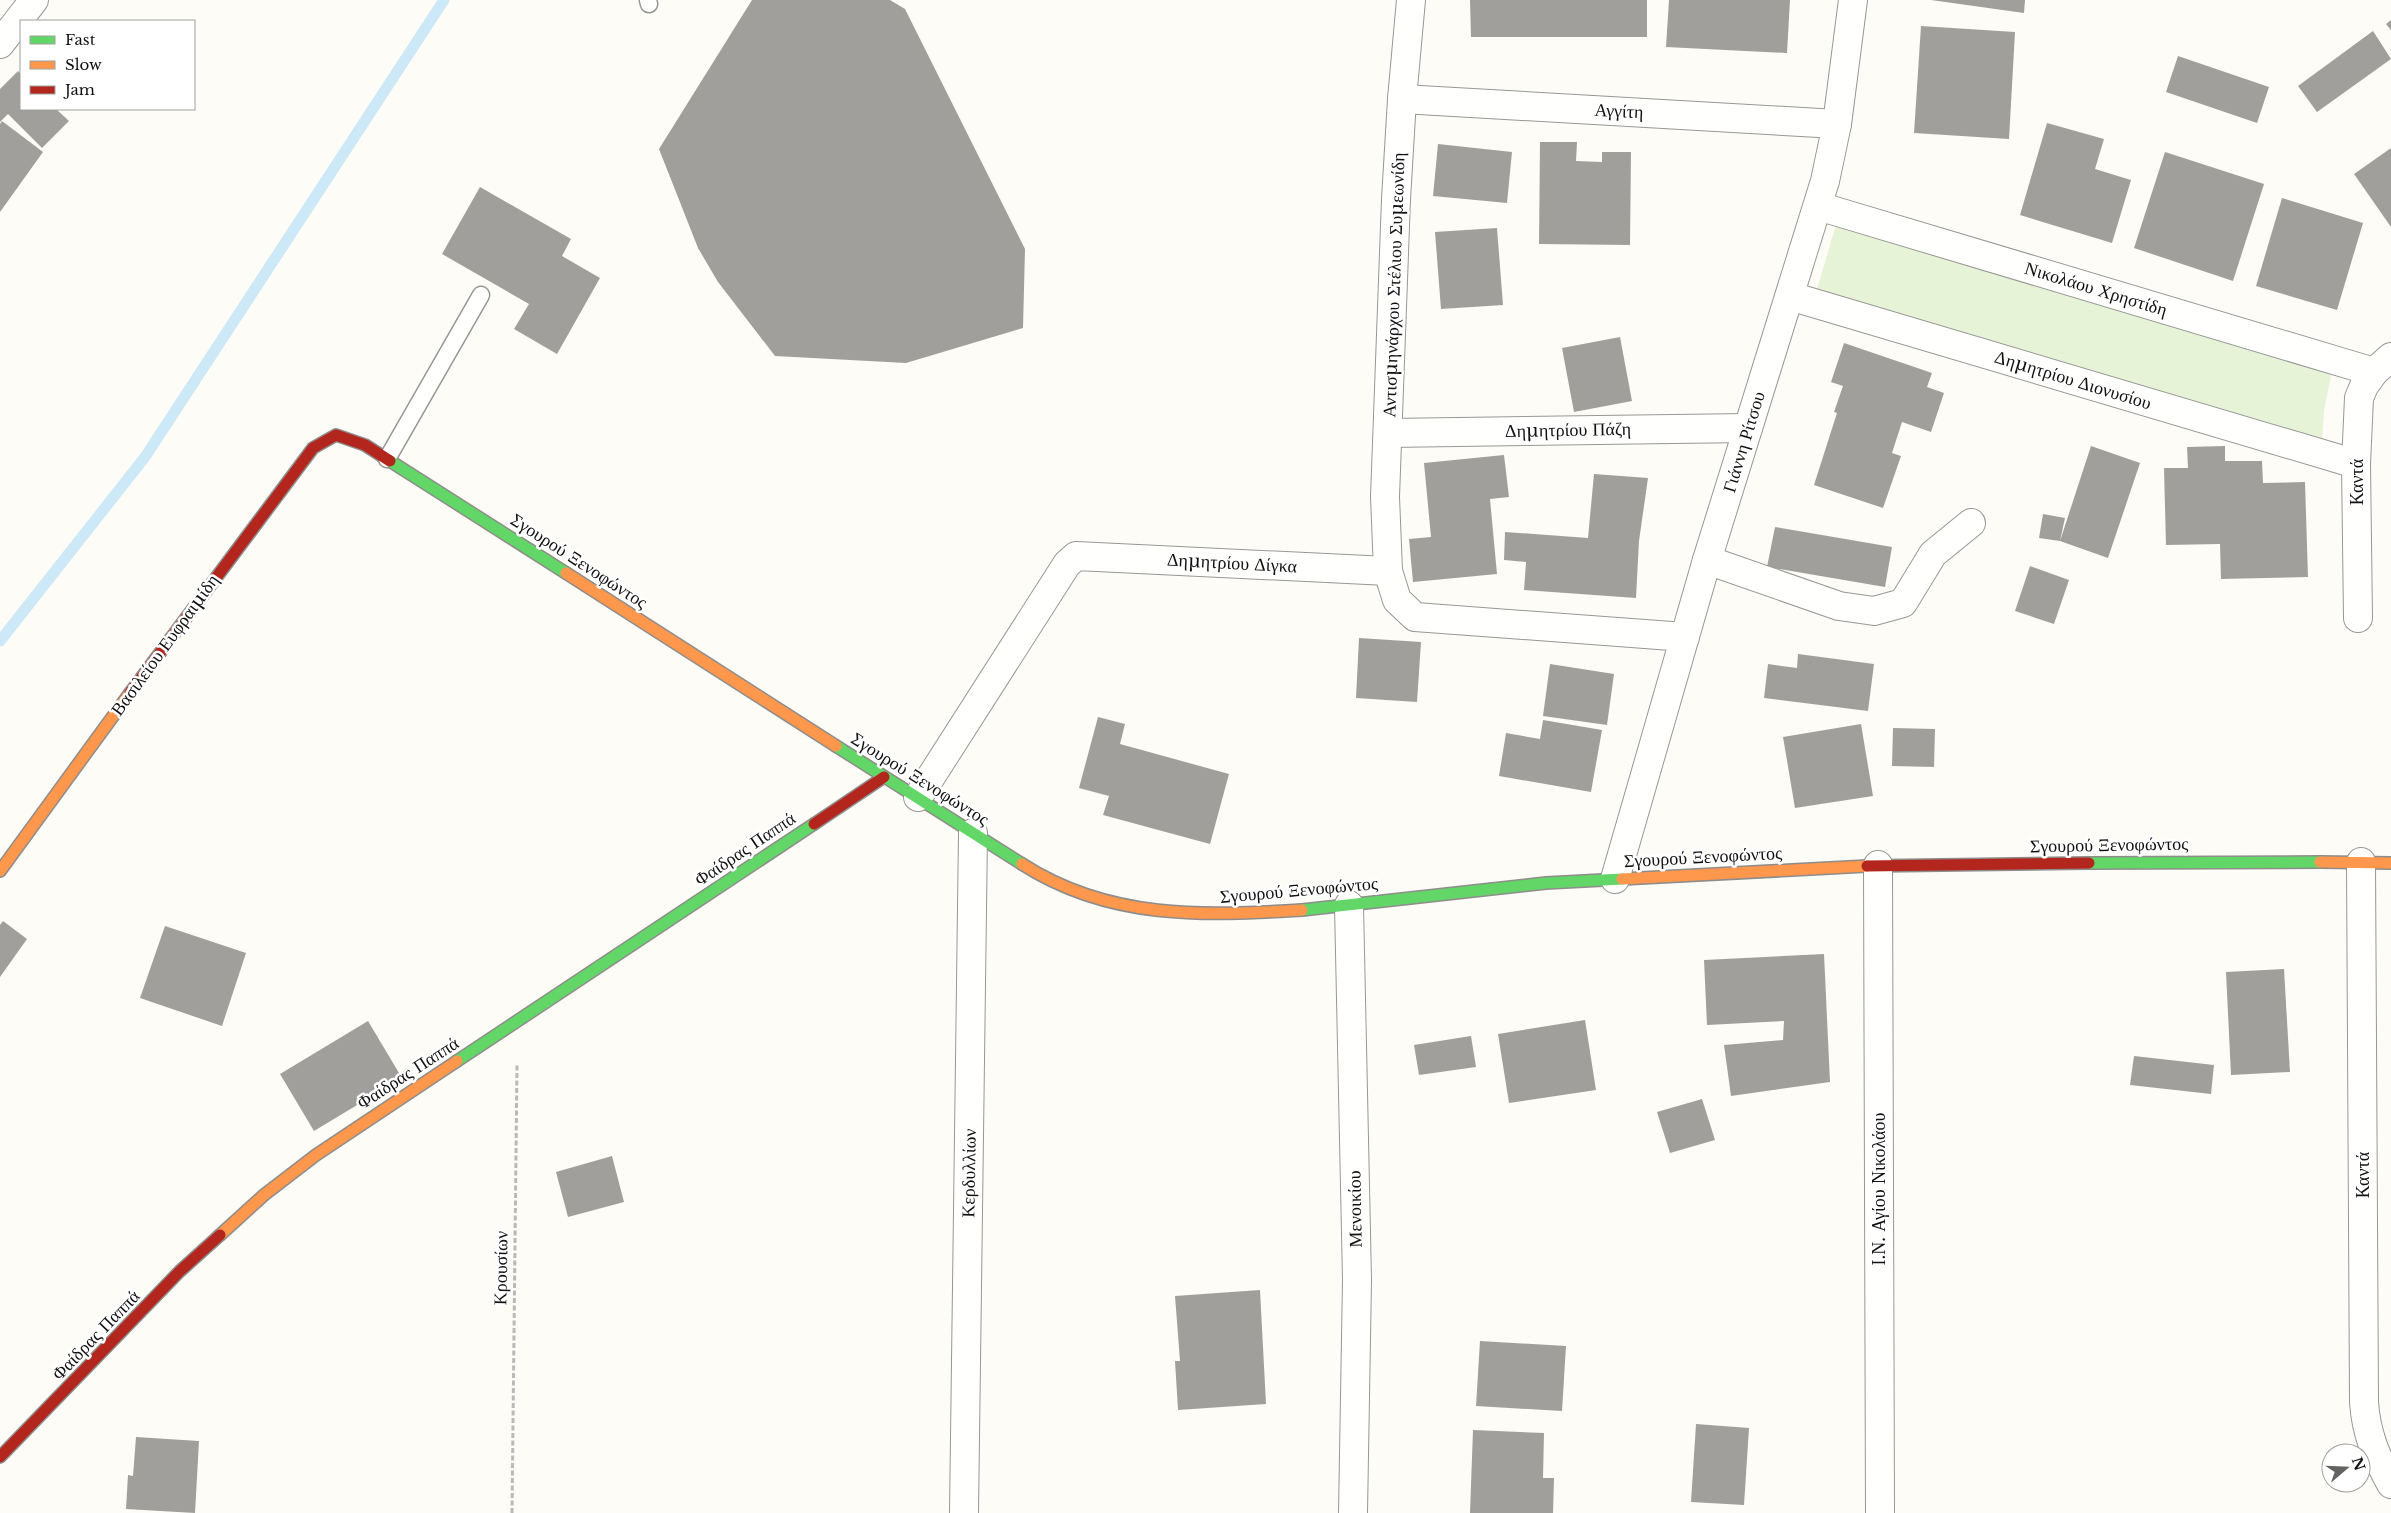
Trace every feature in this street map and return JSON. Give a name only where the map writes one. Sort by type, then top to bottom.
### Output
[{"type":"street","points":[[0,44],[34,0]]},
{"type":"street","name":"Αντισμηνάρχου Στέλιου Συμεωνίδη","points":[[1411,0],[1402,99],[1385,497],[1388,571],[1397,600],[1415,617],[1685,637]]},
{"type":"street","name":"Γιάννη Ρίτσου","points":[[1615,879],[1707,560],[1818,206],[1837,124],[1853,0]]},
{"type":"street","name":"Αγγίτη","points":[[1402,99],[1837,124]]},
{"type":"street","name":"Νικολάου Χρηστίδη","points":[[1818,206],[2382,365]]},
{"type":"street","name":"Δημητρίου Διονυσίου","points":[[1790,296],[2356,464]]},
{"type":"street","name":"Καντά","points":[[2358,618],[2356,464],[2359,398],[2364,386],[2382,365]]},
{"type":"street","name":"Δημητρίου Πάζη","points":[[1388,433],[1748,428]]},
{"type":"street","name":"Βασιλείου Ευφραιμίδη","points":[[0,870],[183,620],[313,448],[324,440],[336,435],[342,436]]},
{"type":"street","name":"Σγουρού Ξενοφώντος","points":[[342,436],[365,445],[388,459],[1031,870],[1087,896],[1140,908],[1194,915],[1224,915],[1349,905],[1546,883],[1822,866],[2065,862],[2391,863]]},
{"type":"street","points":[[1707,560],[1839,606],[1874,611],[1903,603],[1933,554],[1971,524]]},
{"type":"street","name":"Δημητρίου Δίγκα","points":[[918,797],[1066,564],[1076,556],[1388,571]]},
{"type":"street","name":"Φαίδρας Παππά","points":[[0,1457],[180,1271],[264,1195],[316,1155],[884,777]]},
{"type":"street","name":"Κερδυλλίων","points":[[964,1513],[973,833]]},
{"type":"street","name":"Καντά","points":[[2361,862],[2364,1402],[2366,1424],[2375,1456],[2391,1484]]},
{"type":"street","name":"Ι.Ν. Αγίου Νικολάου","points":[[1878,866],[1880,1513]]},
{"type":"street","name":"Μενοικίου","points":[[1349,905],[1357,1280],[1353,1513]]},
{"type":"lane","points":[[388,459],[482,295]]},
{"type":"path","name":"Κρουσίων","points":[[512,1513],[517,1023]]},
{"type":"green space","points":[[1836,225],[2332,371],[2324,411],[2322,440],[1817,289]]},
{"type":"building","points":[[752,0],[890,0],[905,9],[1025,249],[1023,328],[906,363],[775,356],[718,282],[698,248],[659,149]]},
{"type":"building","points":[[1470,0],[1647,0],[1647,37],[1471,37]]},
{"type":"building","points":[[1669,0],[1790,0],[1787,53],[1666,47]]},
{"type":"building","points":[[1931,0],[2025,0],[2024,13]]},
{"type":"building","points":[[2391,20],[2391,30],[2386,24]]},
{"type":"building","points":[[1921,26],[2015,32],[2009,139],[1914,133]]},
{"type":"building","points":[[2373,31],[2391,59],[2317,112],[2298,86]]},
{"type":"building","points":[[2178,56],[2269,87],[2257,123],[2166,92]]},
{"type":"building","points":[[18,71],[20,73],[20,110],[57,110],[69,121],[42,148],[8,114],[0,122],[0,89]]},
{"type":"building","points":[[2,121],[43,152],[0,212],[0,124]]},
{"type":"building","points":[[2047,123],[2104,139],[2095,169],[2131,180],[2112,243],[2020,215]]},
{"type":"building","points":[[1540,142],[1577,142],[1576,161],[1602,162],[1602,152],[1631,152],[1630,245],[1539,244]]},
{"type":"building","points":[[1438,144],[1512,152],[1507,203],[1433,196]]},
{"type":"building","points":[[2391,148],[2391,227],[2354,174]]},
{"type":"building","points":[[2165,152],[2264,184],[2233,281],[2134,248]]},
{"type":"building","points":[[480,187],[571,239],[562,256],[600,278],[557,354],[514,329],[529,304],[442,254]]},
{"type":"building","points":[[2282,198],[2363,223],[2337,310],[2256,286]]},
{"type":"building","points":[[1497,228],[1503,305],[1441,309],[1435,232]]},
{"type":"building","points":[[1620,337],[1632,401],[1574,412],[1562,348]]},
{"type":"building","points":[[1844,343],[1932,373],[1927,387],[1944,393],[1931,432],[1902,422],[1892,453],[1901,456],[1883,508],[1814,485],[1837,413],[1834,412],[1843,386],[1831,382]]},
{"type":"building","points":[[2091,446],[2140,463],[2108,558],[2060,541]]},
{"type":"building","points":[[2225,446],[2225,461],[2262,461],[2263,483],[2305,482],[2308,577],[2221,579],[2220,544],[2166,545],[2164,468],[2188,468],[2187,447]]},
{"type":"building","points":[[1504,455],[1509,497],[1490,499],[1497,574],[1413,582],[1409,539],[1431,537],[1424,463]]},
{"type":"building","points":[[1594,474],[1648,478],[1639,541],[1636,598],[1524,590],[1526,562],[1504,560],[1505,532],[1588,538]]},
{"type":"building","points":[[2043,514],[2065,518],[2060,541],[2039,538]]},
{"type":"building","points":[[1775,527],[1892,547],[1885,587],[1767,567]]},
{"type":"building","points":[[2030,566],[2069,580],[2054,624],[2015,611]]},
{"type":"building","points":[[1359,638],[1421,642],[1417,702],[1356,698]]},
{"type":"building","points":[[1798,654],[1874,664],[1868,711],[1764,698],[1768,664],[1797,668]]},
{"type":"building","points":[[1550,664],[1614,674],[1607,725],[1543,716]]},
{"type":"building","points":[[1098,717],[1125,724],[1120,744],[1229,774],[1210,844],[1103,815],[1109,796],[1079,788]]},
{"type":"building","points":[[1543,720],[1602,730],[1591,792],[1499,776],[1506,733],[1540,739]]},
{"type":"building","points":[[1861,724],[1873,796],[1795,808],[1783,737]]},
{"type":"building","points":[[1893,728],[1935,729],[1934,767],[1892,766]]},
{"type":"building","points":[[3,921],[27,939],[0,977],[0,925]]},
{"type":"building","points":[[165,926],[246,953],[222,1026],[140,998]]},
{"type":"building","points":[[1824,954],[1830,1082],[1731,1096],[1724,1045],[1783,1040],[1784,1021],[1707,1025],[1704,960]]},
{"type":"building","points":[[2284,969],[2290,1072],[2231,1075],[2226,972]]},
{"type":"building","points":[[1585,1020],[1596,1090],[1509,1103],[1498,1034]]},
{"type":"building","points":[[368,1021],[402,1078],[314,1131],[280,1074]]},
{"type":"building","points":[[1471,1036],[1476,1067],[1419,1075],[1414,1045]]},
{"type":"building","points":[[2134,1056],[2214,1065],[2211,1094],[2130,1085]]},
{"type":"building","points":[[1702,1099],[1715,1140],[1670,1153],[1657,1112]]},
{"type":"building","points":[[612,1156],[624,1202],[568,1217],[556,1172]]},
{"type":"building","points":[[1260,1290],[1266,1404],[1178,1410],[1175,1361],[1180,1361],[1175,1296]]},
{"type":"building","points":[[1480,1341],[1566,1346],[1562,1411],[1476,1406]]},
{"type":"building","points":[[1696,1424],[1749,1428],[1744,1505],[1691,1502]]},
{"type":"building","points":[[1473,1430],[1544,1433],[1543,1478],[1554,1478],[1553,1513],[1470,1513]]},
{"type":"building","points":[[136,1437],[199,1441],[195,1513],[126,1509],[128,1475],[133,1476]]},
{"type":"waterway","points":[[0,641],[145,457],[444,0]]},
{"type":"traffic: fast","points":[[390,461],[566,573]]},
{"type":"traffic: fast","points":[[836,746],[1022,864]]},
{"type":"traffic: fast","points":[[457,1061],[814,824]]},
{"type":"traffic: fast","points":[[2089,863],[2320,862]]},
{"type":"traffic: fast","points":[[1302,910],[1546,883],[1622,879]]},
{"type":"traffic: slow","points":[[566,573],[836,746]]},
{"type":"traffic: slow","points":[[0,871],[130,693]]},
{"type":"traffic: slow","points":[[2320,862],[2391,863]]},
{"type":"traffic: slow","points":[[1022,864],[1055,882],[1089,896],[1123,905],[1193,913],[1302,910]]},
{"type":"traffic: slow","points":[[1622,879],[1867,866]]},
{"type":"traffic: slow","points":[[220,1235],[264,1195],[316,1155],[457,1061]]},
{"type":"traffic: jam","points":[[130,693],[313,448],[336,435],[365,445],[390,461]]},
{"type":"traffic: jam","points":[[814,824],[884,777]]},
{"type":"traffic: jam","points":[[1867,866],[2089,863]]},
{"type":"traffic: jam","points":[[0,1457],[180,1271],[220,1235]]}]
